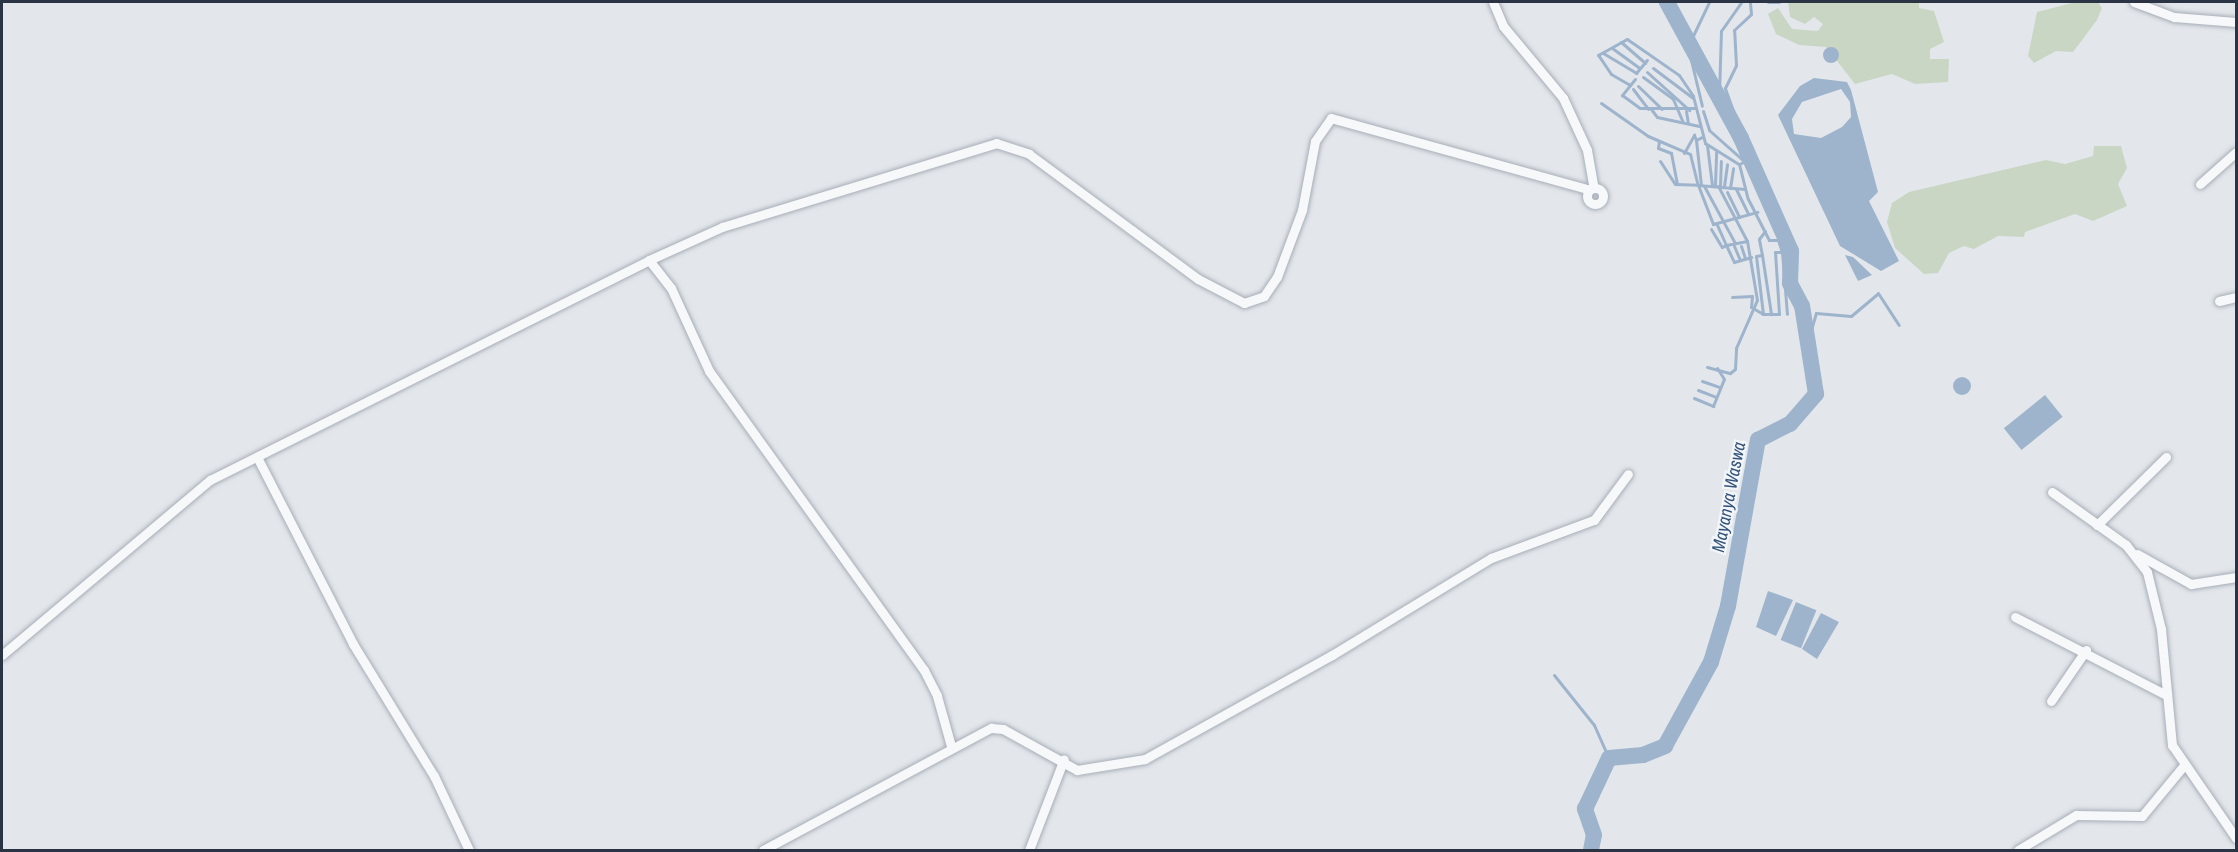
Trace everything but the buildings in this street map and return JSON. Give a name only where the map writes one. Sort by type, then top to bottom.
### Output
[{"type":"street","points":[[2,655],[193,493],[257,457],[649,260],[722,227],[996,143],[1029,154],[1198,279],[1244,303],[1264,296],[1277,277],[1302,210],[1315,141],[1331,118],[1590,187],[1591,162],[1563,98],[1503,26],[1493,2]]},
{"type":"street","points":[[2134,2],[2174,17],[2236,22]]},
{"type":"street","points":[[2200,184],[2236,152]]},
{"type":"street","points":[[649,260],[671,288],[709,371],[924,670],[937,696],[951,746]]},
{"type":"street","points":[[2219,301],[2236,297]]},
{"type":"street","points":[[257,457],[353,644],[434,776],[469,850]]},
{"type":"street","points":[[2097,525],[2166,458]]},
{"type":"street","points":[[763,850],[775,847],[951,746],[991,728],[1003,729],[1064,759],[1077,770],[1145,759],[1332,655],[1491,558],[1594,520],[1628,474]]},
{"type":"street","points":[[2052,492],[2134,552],[2191,584],[2236,577]]},
{"type":"street","points":[[2134,552],[2147,572],[2161,629],[2164,694],[2172,745],[2236,838]]},
{"type":"street","points":[[2015,617],[2086,650],[2164,694]]},
{"type":"street","points":[[2051,701],[2086,650]]},
{"type":"street","points":[[1029,850],[1064,759]]},
{"type":"street","points":[[2018,850],[2076,815],[2142,816],[2185,764]]},
{"type":"green space","points":[[1788,2],[1919,2],[1919,8],[1934,11],[1944,42],[1930,49],[1930,59],[1949,59],[1948,82],[1915,84],[1892,74],[1855,84],[1826,47],[1799,45],[1776,34],[1768,14],[1778,8],[1792,29],[1818,31],[1823,24],[1814,17],[1805,24],[1790,17]]},
{"type":"green space","points":[[2076,2],[2098,2],[2102,8],[2097,20],[2073,52],[2056,51],[2034,63],[2028,56],[2037,12]]},
{"type":"green space","points":[[2094,146],[2121,146],[2127,168],[2118,184],[2127,206],[2093,221],[2075,214],[2025,232],[2024,237],[1998,236],[1974,249],[1964,246],[1949,253],[1938,273],[1924,274],[1895,248],[1887,222],[1892,203],[1909,192],[2046,160],[2065,164],[2093,156]]},
{"type":"water","points":[[1831,47],[1837,49],[1839,55],[1837,61],[1831,63],[1825,61],[1823,55],[1825,49]]},
{"type":"water","points":[[1814,78],[1847,82],[1851,90],[1878,192],[1869,201],[1899,261],[1881,271],[1840,246],[1778,115],[1800,86]],"holes":[[[1841,89],[1850,102],[1851,117],[1842,127],[1821,138],[1794,134],[1792,119],[1802,102]]]},
{"type":"water","points":[[1845,255],[1853,257],[1872,275],[1858,281]]},
{"type":"water","points":[[1962,377],[1968,380],[1971,386],[1968,392],[1962,395],[1956,392],[1953,386],[1956,380]]},
{"type":"water","points":[[2045,395],[2063,417],[2021,450],[2004,428]]},
{"type":"water","points":[[1768,591],[1793,600],[1776,636],[1756,627]]},
{"type":"water","points":[[1796,602],[1816,610],[1801,648],[1781,640]]},
{"type":"water","points":[[1821,613],[1839,622],[1817,659],[1802,649]]},
{"type":"waterway","name":"Mayanya Waswa","points":[[1591,850],[1594,835],[1585,809],[1609,758],[1643,755],[1665,746],[1711,662],[1728,606],[1758,440],[1790,424],[1816,394],[1802,306],[1790,283],[1791,251],[1741,138],[1667,2]]},
{"type":"waterway","points":[[1689,44],[1709,2]]},
{"type":"waterway","points":[[1719,94],[1721,31],[1741,2]]},
{"type":"waterway","points":[[1735,116],[1725,88],[1736,65],[1734,30],[1751,14],[1750,2]]},
{"type":"waterway","points":[[1768,2],[1779,2]]},
{"type":"waterway","points":[[1630,85],[1611,74],[1598,55],[1627,39],[1679,75],[1693,96],[1705,143],[1739,164],[1750,159]]},
{"type":"waterway","points":[[1621,42],[1645,63]]},
{"type":"waterway","points":[[1612,48],[1640,68]]},
{"type":"waterway","points":[[1603,53],[1636,73],[1647,60]]},
{"type":"waterway","points":[[1695,57],[1691,60],[1702,106]]},
{"type":"waterway","points":[[1653,68],[1693,98]]},
{"type":"waterway","points":[[1647,72],[1689,110]]},
{"type":"waterway","points":[[1643,77],[1673,99],[1683,122]]},
{"type":"waterway","points":[[1635,79],[1622,95],[1640,108],[1695,108]]},
{"type":"waterway","points":[[1638,86],[1662,109]]},
{"type":"waterway","points":[[1633,89],[1648,109]]},
{"type":"waterway","points":[[1601,103],[1648,136],[1690,154],[1698,185],[1745,189]]},
{"type":"waterway","points":[[1651,109],[1657,117],[1699,126]]},
{"type":"waterway","points":[[1686,111],[1688,123]]},
{"type":"waterway","points":[[1703,111],[1709,130],[1745,162]]},
{"type":"waterway","points":[[1684,153],[1694,135],[1696,140],[1702,137]]},
{"type":"waterway","points":[[1696,140],[1701,185]]},
{"type":"waterway","points":[[1659,141],[1658,148],[1671,153],[1677,183]]},
{"type":"waterway","points":[[1707,145],[1712,185]]},
{"type":"waterway","points":[[1715,185],[1716,152]]},
{"type":"waterway","points":[[1660,161],[1675,184],[1698,185],[1713,224],[1757,212]]},
{"type":"waterway","points":[[1720,186],[1721,161]]},
{"type":"waterway","points":[[1724,186],[1727,164]]},
{"type":"waterway","points":[[1739,164],[1748,199],[1769,240],[1778,240],[1782,252],[1775,252],[1779,314],[1771,314]]},
{"type":"waterway","points":[[1730,188],[1733,168]]},
{"type":"waterway","points":[[1704,186],[1735,243]]},
{"type":"waterway","points":[[1707,367],[1730,373],[1735,369],[1736,348],[1757,300],[1747,241],[1718,186]]},
{"type":"waterway","points":[[1736,189],[1748,214]]},
{"type":"waterway","points":[[1727,192],[1739,217]]},
{"type":"waterway","points":[[1711,229],[1722,247],[1726,245],[1716,223]]},
{"type":"waterway","points":[[1732,297],[1752,296],[1751,307],[1763,314],[1756,256],[1762,255],[1759,239],[1765,231]]},
{"type":"waterway","points":[[1747,241],[1726,245],[1734,262],[1751,257]]},
{"type":"waterway","points":[[1734,246],[1740,260]]},
{"type":"waterway","points":[[1741,246],[1745,258]]},
{"type":"waterway","points":[[1782,252],[1787,314]]},
{"type":"waterway","points":[[1762,255],[1771,314],[1763,314]]},
{"type":"waterway","points":[[1809,337],[1816,313],[1851,316],[1878,293],[1899,325]]},
{"type":"waterway","points":[[1694,398],[1713,406],[1724,379],[1717,368]]},
{"type":"waterway","points":[[1702,381],[1719,387]]},
{"type":"waterway","points":[[1698,390],[1716,397]]},
{"type":"waterway","points":[[1554,675],[1594,725],[1609,758]]}]
